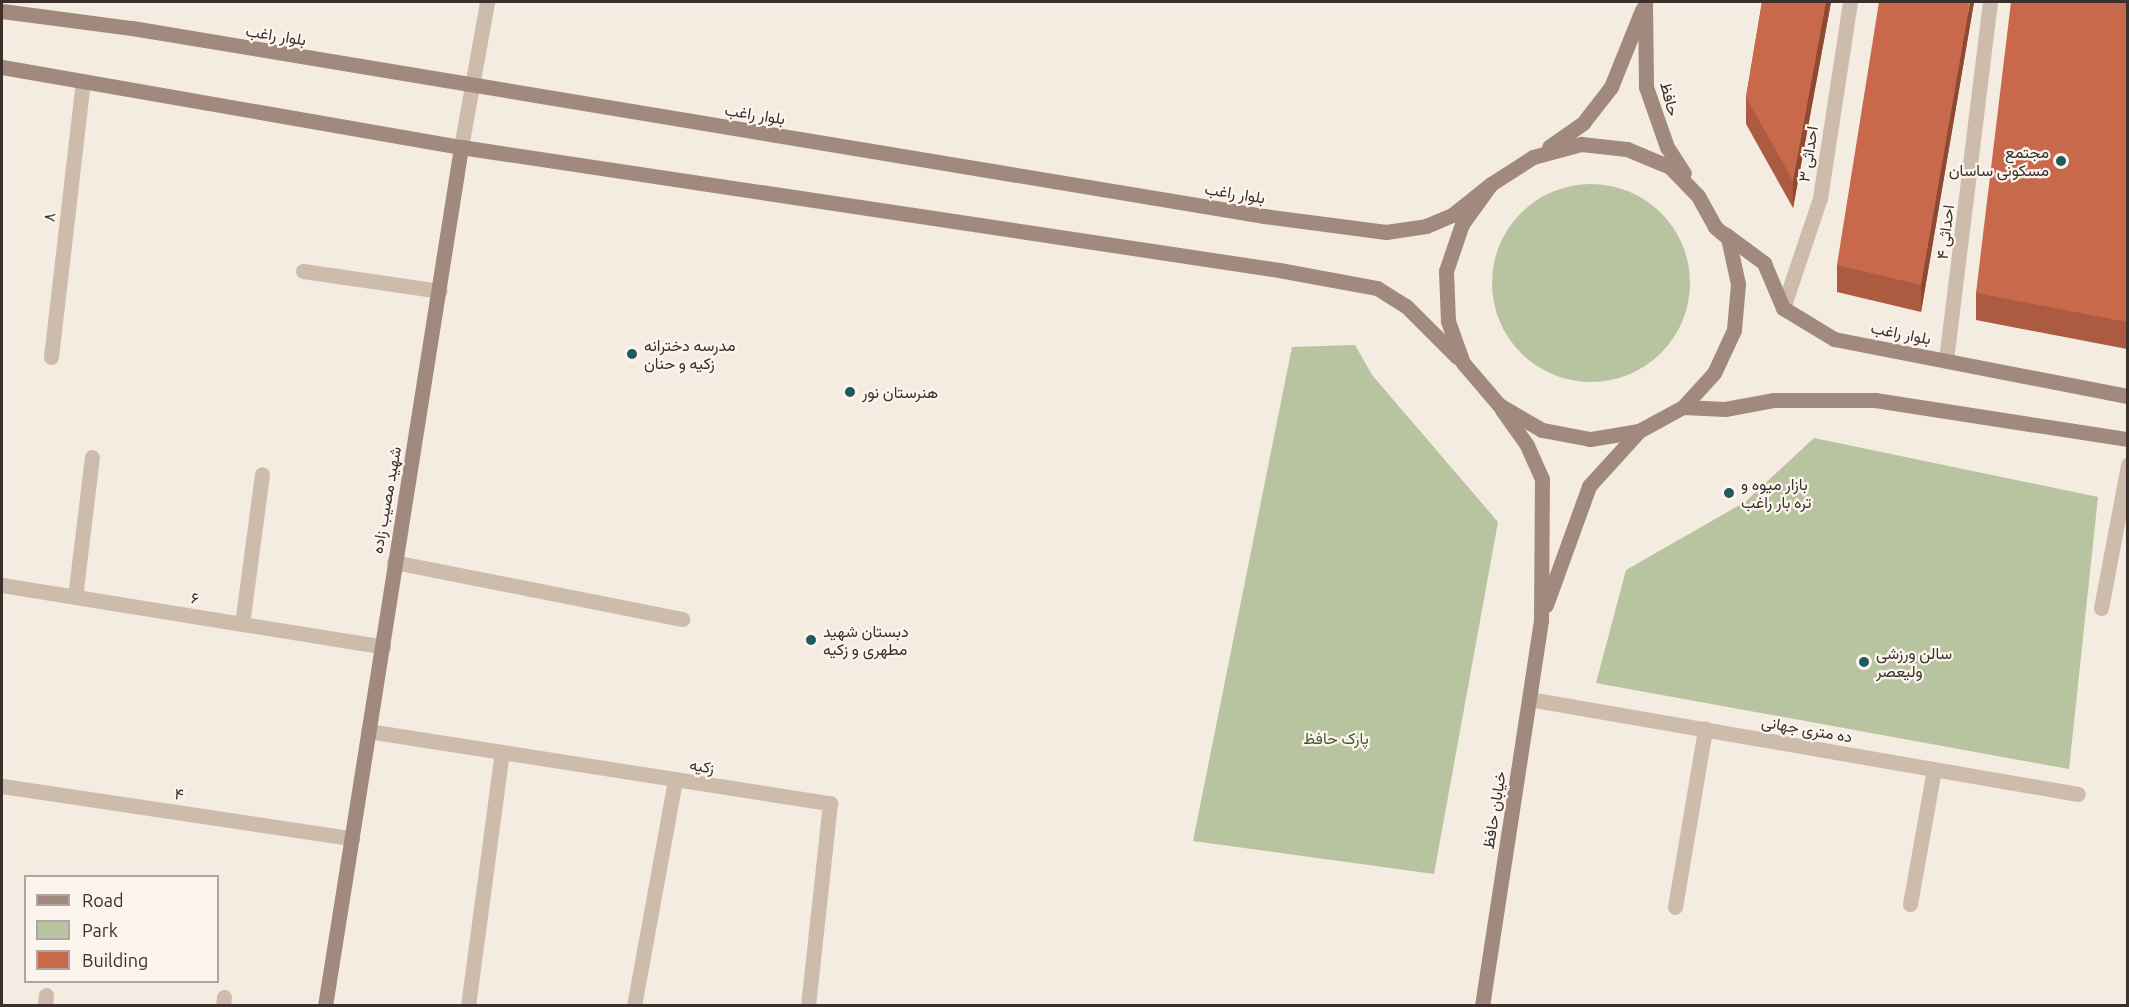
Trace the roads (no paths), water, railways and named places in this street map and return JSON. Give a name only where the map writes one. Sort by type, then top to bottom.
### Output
[{"type":"street","name":"شهید مصیب زاده","points":[[325,1005],[383,647],[394,562],[440,291],[461,147],[474,86],[487,2]]},
{"type":"street","name":"حافظ","points":[[1533,157],[1583,123],[1611,87],[1645,2]]},
{"type":"street","name":"حافظ","points":[[1645,2],[1646,87],[1667,147],[1698,196]]},
{"type":"street","name":"احداثی ۳","points":[[1783,308],[1820,198],[1850,2]]},
{"type":"street","name":"احداثی ۴","points":[[1946,360],[1990,2]]},
{"type":"street","name":"بلوار راغب","points":[[2,11],[132,28],[1240,212],[1386,232],[1426,226],[1452,215],[1491,184],[1533,157]]},
{"type":"street","points":[[2,67],[461,147],[1279,270],[1377,288],[1406,306],[1463,363]]},
{"type":"street","name":"۸","points":[[51,357],[83,81]]},
{"type":"street","points":[[1499,405],[1551,432],[1590,439],[1639,431],[1683,407],[1714,373],[1734,330],[1738,284],[1728,238],[1715,227],[1698,196],[1670,167],[1627,149],[1581,144],[1533,157]]},
{"type":"street","points":[[1463,363],[1448,321],[1446,271],[1462,224],[1491,184]]},
{"type":"street","points":[[1715,227],[1764,263],[1783,308]]},
{"type":"street","points":[[303,271],[440,291]]},
{"type":"street","name":"بلوار راغب","points":[[1783,308],[1834,339],[2127,396]]},
{"type":"street","name":"خیابان حافظ","points":[[1463,363],[1499,405],[1527,445],[1542,479],[1541,619],[1482,1005]]},
{"type":"street","points":[[1683,407],[1725,409],[1774,400],[1875,400],[2127,439]]},
{"type":"street","name":"خیابان حافظ","points":[[1541,619],[1588,486],[1639,431]]},
{"type":"street","points":[[75,597],[92,457]]},
{"type":"street","points":[[2101,608],[2127,465]]},
{"type":"street","points":[[242,624],[262,474]]},
{"type":"street","points":[[394,562],[682,619]]},
{"type":"street","name":"۶","points":[[2,585],[383,647]]},
{"type":"street","name":"ده متری جهانی","points":[[1529,699],[2078,794]]},
{"type":"street","points":[[1676,907],[1704,729]]},
{"type":"street","name":"زکیه","points":[[368,731],[830,803],[808,1005]]},
{"type":"street","points":[[468,1005],[502,752]]},
{"type":"street","points":[[1910,904],[1934,769]]},
{"type":"street","points":[[634,1005],[675,780]]},
{"type":"street","name":"۴","points":[[2,786],[352,838]]},
{"type":"place","name":"مجتمع مسکونی ساسان","points":[[2061,161]]},
{"type":"place","name":"مدرسه دخترانه زکیه و حنان","points":[[632,354]]},
{"type":"place","name":"هنرستان نور","points":[[850,392]]},
{"type":"place","name":"بازار میوه و تره بار راغب","points":[[1729,493]]},
{"type":"place","name":"دبستان شهید مطهری و زکیه","points":[[811,640]]},
{"type":"place","name":"سالن ورزشی ولیعصر","points":[[1864,662]]},
{"type":"park label","name":"پارک حافظ","points":[[1336,738]]}]
